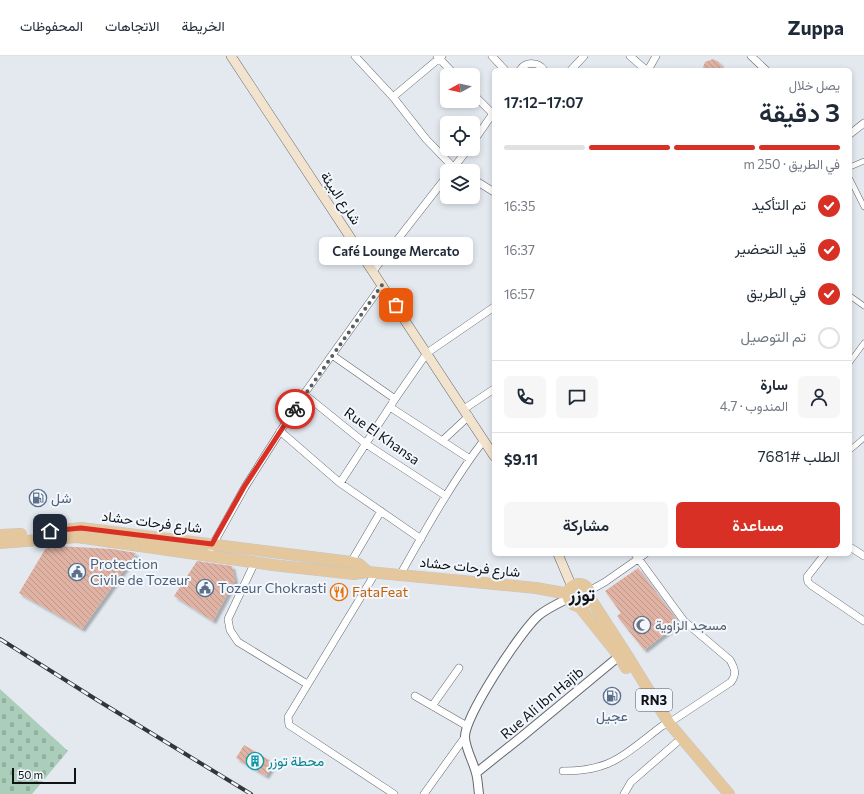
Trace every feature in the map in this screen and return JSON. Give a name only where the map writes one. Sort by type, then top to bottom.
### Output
[{"type":"main road","name":"شارع البيئة","points":[[231,56],[492,453]]},
{"type":"main road","name":"شارع فرحات حشاد","points":[[0,535],[81,528],[351,562],[359,564],[372,572]]},
{"type":"main road","name":"شارع فرحات حشاد","points":[[0,543],[77,536],[273,565],[354,574],[372,572],[536,588],[570,593]]},
{"type":"main road","points":[[273,565],[276,553]]},
{"type":"main road","points":[[559,556],[570,593]]},
{"type":"main road","name":"RN3","points":[[622,654],[579,606],[573,604],[570,593],[578,584],[585,586],[622,654],[676,743],[719,794]]},
{"type":"main road","points":[[579,606],[586,604],[590,595]]},
{"type":"main road","name":"RN3","points":[[665,724],[729,794]]},
{"type":"street","points":[[355,56],[393,97],[426,139],[449,164]]},
{"type":"street","points":[[492,56],[503,68]]},
{"type":"street","points":[[573,68],[584,56]]},
{"type":"street","points":[[630,56],[645,68]]},
{"type":"street","points":[[648,68],[656,56]]},
{"type":"street","points":[[751,56],[764,68]]},
{"type":"street","points":[[393,97],[440,57],[449,68]]},
{"type":"street","points":[[522,68],[526,65],[534,64],[542,68]]},
{"type":"street","points":[[480,101],[492,112]]},
{"type":"street","points":[[480,132],[492,114]]},
{"type":"street","points":[[852,132],[864,123]]},
{"type":"street","points":[[852,166],[864,161]]},
{"type":"street","points":[[480,183],[492,191]]},
{"type":"street","points":[[852,183],[864,207]]},
{"type":"street","points":[[373,271],[440,185]]},
{"type":"street","points":[[208,555],[212,544],[244,487],[280,431],[304,394],[382,285]]},
{"type":"street","points":[[852,297],[864,306]]},
{"type":"street","points":[[340,483],[427,353],[492,308]]},
{"type":"street","points":[[852,359],[864,343]]},
{"type":"street","points":[[332,355],[395,399]]},
{"type":"street","points":[[442,441],[467,413],[492,391]]},
{"type":"street","name":"Rue El Khansa","points":[[304,394],[366,444],[446,496]]},
{"type":"street","points":[[390,407],[470,459]]},
{"type":"street","points":[[280,431],[340,483],[421,539]]},
{"type":"street","points":[[852,448],[864,438]]},
{"type":"street","points":[[400,575],[446,496],[484,440]]},
{"type":"street","points":[[351,562],[381,511]]},
{"type":"street","points":[[852,548],[864,556]]},
{"type":"street","points":[[563,771],[574,771],[612,761],[630,750],[665,724],[731,682],[736,673],[730,660],[684,621],[637,556],[590,595]]},
{"type":"street","points":[[823,556],[807,577],[808,582],[864,621]]},
{"type":"street","points":[[255,562],[228,620],[230,630],[238,642],[307,684]]},
{"type":"street","points":[[372,572],[288,717],[290,725],[394,794]]},
{"type":"street","points":[[424,794],[465,737],[467,726],[491,681],[526,629],[538,615],[570,593]]},
{"type":"street","name":"Rue Ali Ibn Hajib","points":[[476,773],[622,654]]},
{"type":"street","points":[[432,706],[459,668]]},
{"type":"street","points":[[415,696],[467,726]]},
{"type":"street","points":[[465,737],[476,773],[479,794]]},
{"type":"street","points":[[624,794],[631,782],[676,743]]},
{"type":"green space","points":[[0,689],[68,751],[32,794],[0,794]]},
{"type":"building","points":[[713,59],[719,62],[722,68],[703,68],[705,62]]},
{"type":"building","name":"Protection Civile de Tozeur","points":[[47,546],[112,549],[136,553],[82,629],[19,593]]},
{"type":"building","name":"Tozeur Chokrasti","points":[[197,561],[232,566],[235,580],[213,621],[174,596]]},
{"type":"building","points":[[638,568],[679,623],[644,650],[617,616],[621,613],[605,591]]},
{"type":"building","name":"محطة توزر","points":[[244,745],[274,763],[266,776],[236,758]]},
{"type":"railway","points":[[0,639],[251,794]]},
{"type":"way so far","points":[[295,409],[304,394],[382,285],[396,305]]},
{"type":"place","name":"Café Lounge Mercato","points":[[396,305]]},
{"type":"place","name":"شل","points":[[38,498]]},
{"type":"place","name":"Protection Civile de Tozeur","points":[[77,572]]},
{"type":"place","name":"Tozeur Chokrasti","points":[[205,588]]},
{"type":"place","name":"FataFeat","points":[[339,592]]},
{"type":"place","name":"مسجد الزاوية","points":[[642,625]]},
{"type":"place","name":"عجيل","points":[[612,696]]},
{"type":"place","name":"محطة توزر","points":[[255,761]]},
{"type":"district","name":"توزر","points":[[582,595]]},
{"type":"route","points":[[50,531],[81,528],[143,537],[212,544],[244,487],[295,409]]}]
